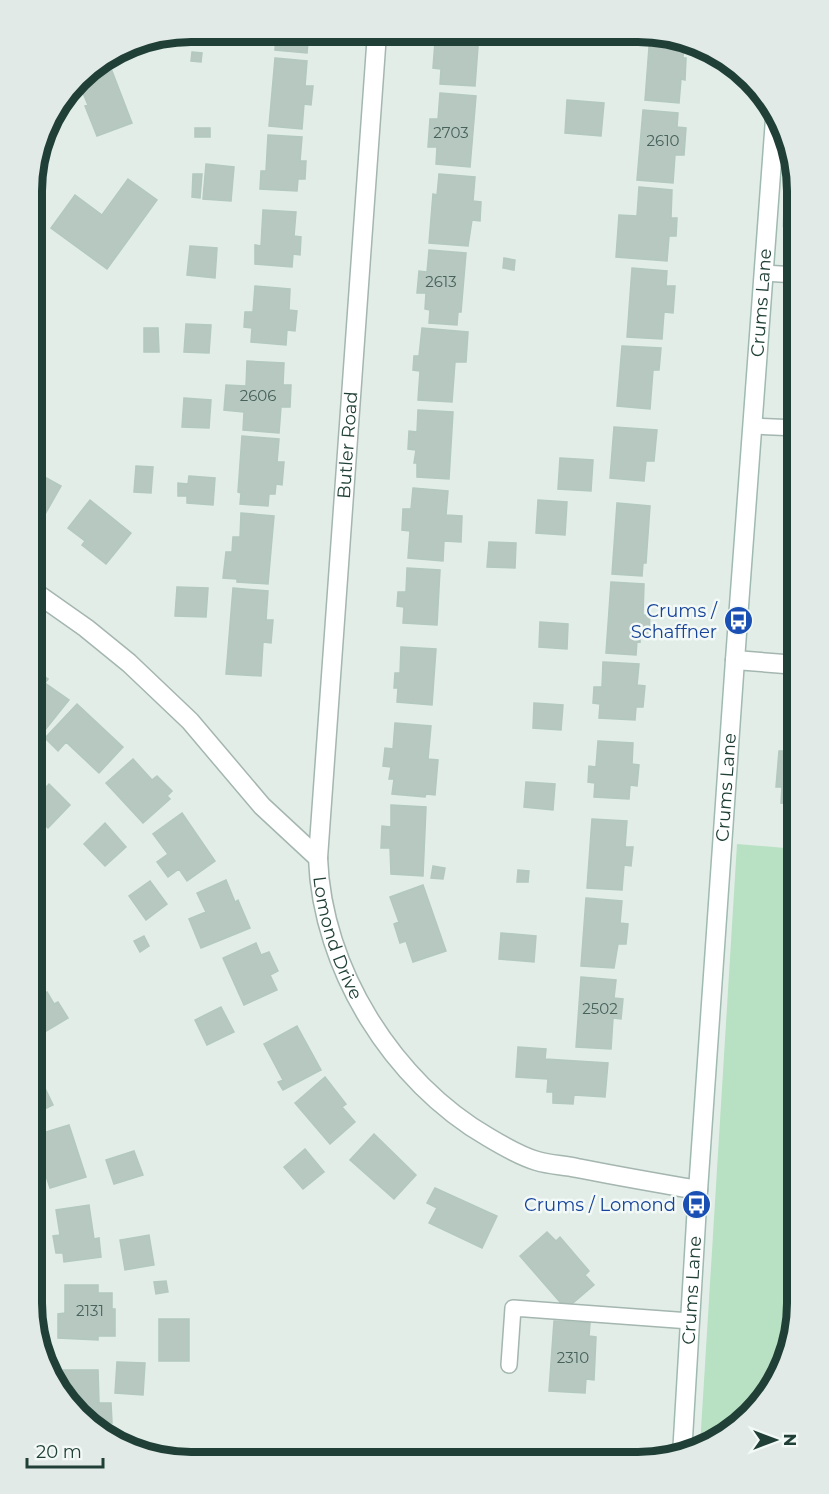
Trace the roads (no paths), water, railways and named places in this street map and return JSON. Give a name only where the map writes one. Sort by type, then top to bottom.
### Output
[{"type":"street","name":"Butler Road","points":[[318,858],[376,42]]},
{"type":"street","name":"Crums Lane","points":[[683,1445],[698,1190],[774,130]]},
{"type":"street","name":"Lomond Drive","points":[[42,597],[86,628],[129,663],[190,721],[262,806],[318,858],[319,886],[325,917],[335,948],[359,1001],[378,1033],[422,1088],[474,1129],[503,1146],[536,1161],[698,1190]]},
{"type":"street","points":[[735,660],[787,664]]},
{"type":"lane","points":[[763,273],[787,274]]},
{"type":"lane","points":[[752,426],[787,428]]},
{"type":"lane","points":[[509,1365],[513,1308],[690,1321]]},
{"type":"place","name":"Crums / Schaffner","points":[[738,621]]},
{"type":"place","name":"Crums / Lomond","points":[[697,1205]]}]
